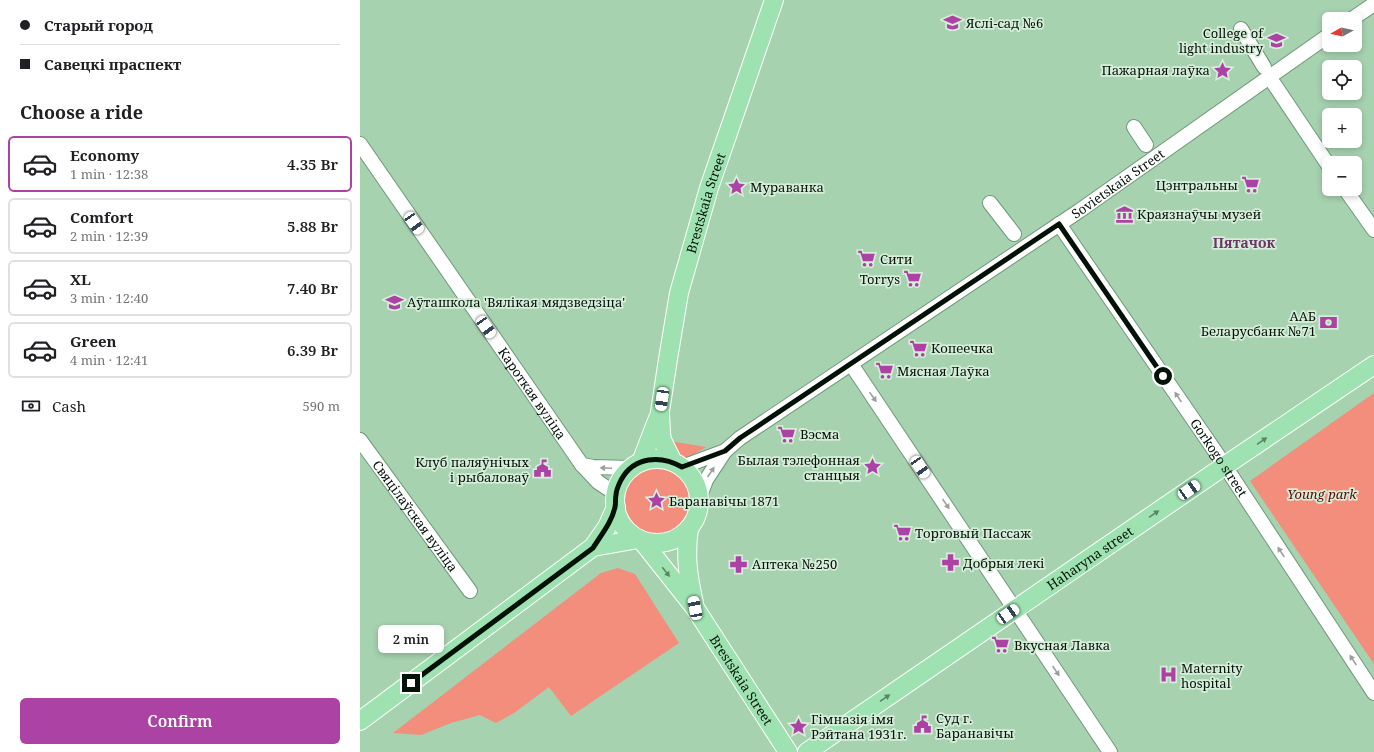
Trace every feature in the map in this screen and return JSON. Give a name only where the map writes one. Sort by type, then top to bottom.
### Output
[{"type":"main road","name":"Brestskaia Street","points":[[678,464],[667,452],[661,433],[660,412],[679,293],[709,188],[774,0]]},
{"type":"main road","name":"Haharyna street","points":[[807,752],[1374,365]]},
{"type":"main road","name":"Brestskaia Street","points":[[636,465],[660,412]]},
{"type":"main road","points":[[360,721],[593,548],[607,527],[621,480],[636,465],[651,459],[662,459],[678,464],[694,480],[700,496],[696,520],[689,530],[679,538],[667,543],[655,544],[640,540],[630,534],[618,517],[616,500]]},
{"type":"main road","name":"Brestskaia Street","points":[[689,530],[686,556],[695,608]]},
{"type":"main road","name":"Brestskaia Street","points":[[640,540],[695,608],[788,752]]},
{"type":"main road","points":[[593,548],[640,540]]},
{"type":"street","points":[[1362,12],[1374,4]]},
{"type":"street","points":[[1241,30],[1264,67]]},
{"type":"street","name":"Sovietskaia Street","points":[[700,496],[706,480],[725,451],[740,438],[1059,224],[1322,40]]},
{"type":"street","points":[[1274,84],[1322,156]]},
{"type":"street","points":[[1134,127],[1146,145]]},
{"type":"street","name":"Кароткая вуліца","points":[[360,144],[582,465],[616,500]]},
{"type":"street","points":[[1350,196],[1374,230]]},
{"type":"street","points":[[990,203],[1014,234]]},
{"type":"street","name":"Gorkogo street","points":[[1059,224],[1225,466],[1374,693]]},
{"type":"street","points":[[851,364],[1110,752]]},
{"type":"street","name":"Свяцілаўская вуліца","points":[[360,440],[470,592]]},
{"type":"street","name":"Sovietskaia Street","points":[[678,464],[725,451]]},
{"type":"street","points":[[582,465],[593,467],[636,465]]},
{"type":"green space","name":"Young park","points":[[1374,393],[1374,664],[1250,481]]},
{"type":"green space","points":[[669,441],[706,447],[684,457],[677,453]]},
{"type":"green space","points":[[657,468],[670,470],[685,483],[688,488],[690,501],[688,514],[675,529],[670,532],[657,534],[644,532],[629,519],[626,514],[624,501],[626,488],[639,473],[644,470]]},
{"type":"green space","points":[[618,568],[635,574],[679,643],[571,716],[549,687],[514,713],[496,723],[480,715],[451,723],[421,735],[393,733],[601,573]]},
{"type":"place","name":"Яслі-сад №6","points":[[953,23]]},
{"type":"place","name":"College of light industry","points":[[1276,40]]},
{"type":"place","name":"Пажарная лаўка","points":[[1223,70]]},
{"type":"place","name":"Цэнтральны","points":[[1251,185]]},
{"type":"place","name":"Мураванка","points":[[737,187]]},
{"type":"place","name":"Краязнаўчы музей","points":[[1124,214]]},
{"type":"place","name":"Сити","points":[[867,259]]},
{"type":"place","name":"Torrys","points":[[913,279]]},
{"type":"place","name":"Аўташкола 'Вялікая мядзведзіца'","points":[[394,302]]},
{"type":"place","name":"ААБ Беларусбанк №71","points":[[1329,323]]},
{"type":"place","name":"Копеечка","points":[[918,348]]},
{"type":"place","name":"Мясная Лаўка","points":[[884,371]]},
{"type":"place","name":"Вэсма","points":[[787,434]]},
{"type":"place","name":"Былая тэлефонная станцыя","points":[[873,467]]},
{"type":"place","name":"Клуб паляўнічых і рыбаловаў","points":[[542,469]]},
{"type":"place","name":"Баранавічы 1871","points":[[656,501]]},
{"type":"place","name":"Торговый Пассаж","points":[[902,533]]},
{"type":"place","name":"Добрыя лекі","points":[[950,563]]},
{"type":"place","name":"Аптека №250","points":[[739,564]]},
{"type":"place","name":"Вкусная Лавка","points":[[1001,645]]},
{"type":"place","name":"Maternity hospital","points":[[1168,675]]},
{"type":"place","name":"Суд г. Баранавічы","points":[[923,725]]},
{"type":"place","name":"Гімназія імя Рэйтана 1931г.","points":[[798,726]]},
{"type":"district","name":"Пятачок","points":[[1244,243]]},
{"type":"route","points":[[411,683],[593,548],[607,527],[616,507],[616,494],[621,480],[631,468],[641,462],[651,459],[662,459],[673,462],[682,467],[725,451],[740,438],[1059,224],[1163,376]]}]
